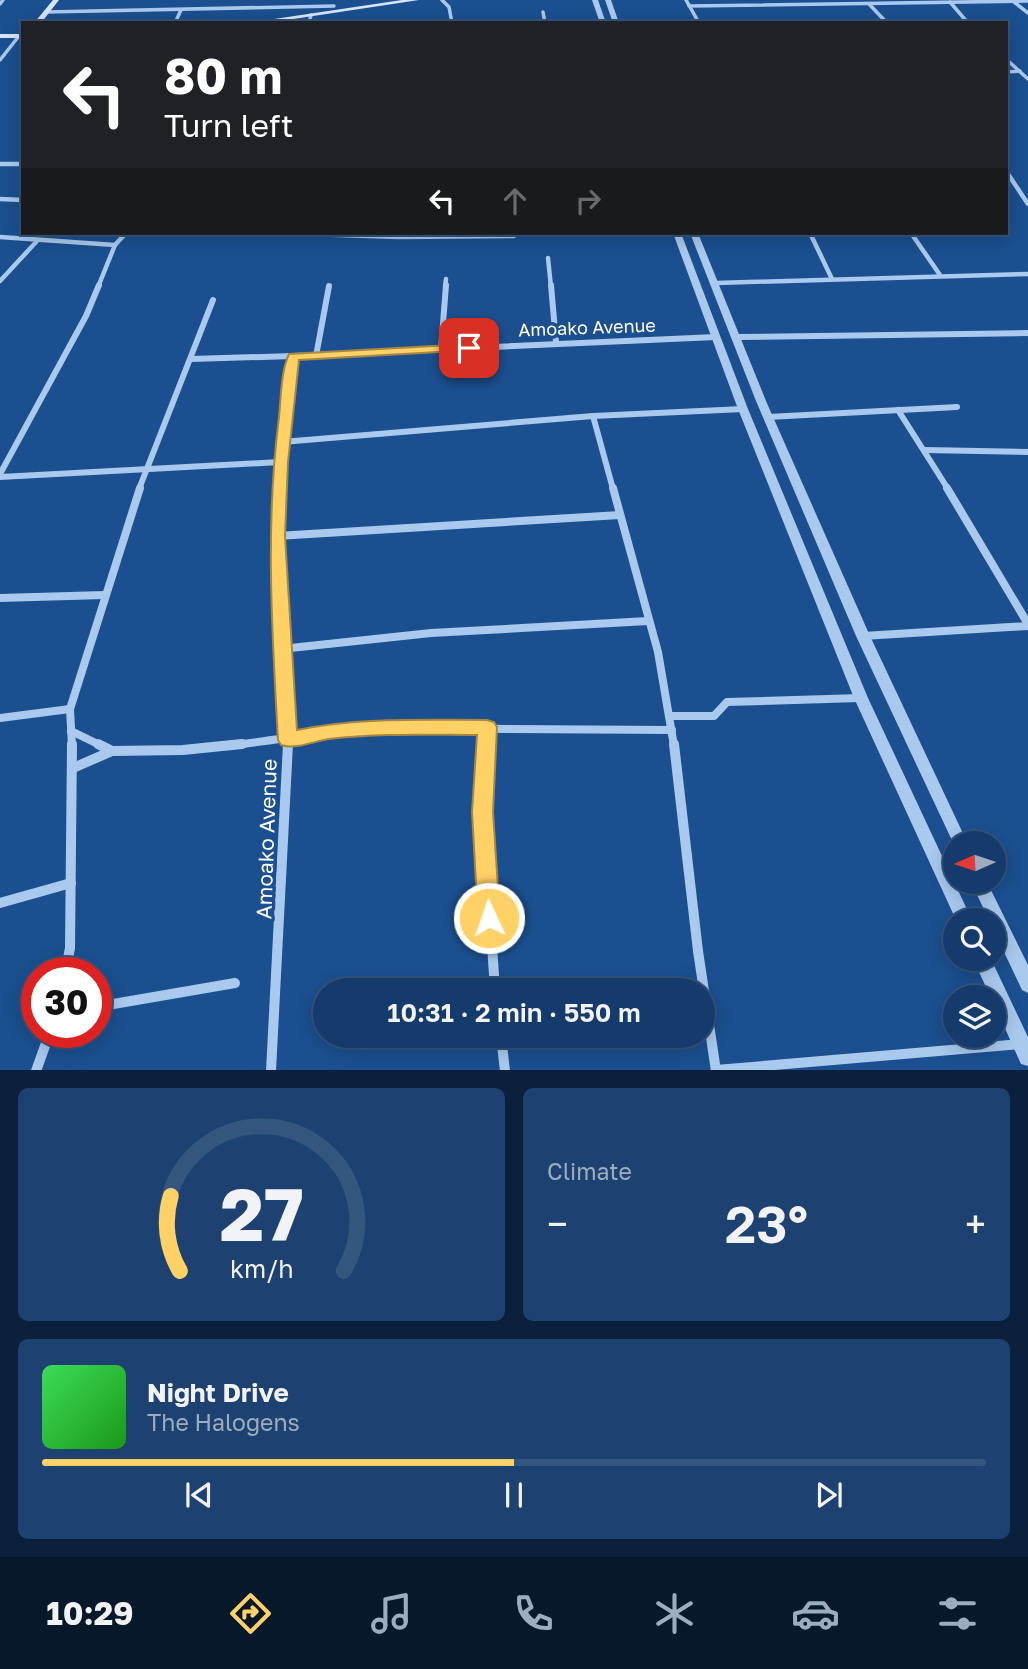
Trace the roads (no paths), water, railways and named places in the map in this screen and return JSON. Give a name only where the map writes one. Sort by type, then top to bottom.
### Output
[{"type":"main road","points":[[39,21],[55,0]]},
{"type":"main road","points":[[280,21],[310,19],[335,9],[416,0]]},
{"type":"main road","points":[[0,36],[21,36]]},
{"type":"street","points":[[46,12],[335,9],[331,0]]},
{"type":"street","points":[[442,0],[449,7],[452,21]]},
{"type":"street","points":[[595,0],[602,21]]},
{"type":"street","points":[[608,0],[615,21]]},
{"type":"street","points":[[686,0],[698,21]]},
{"type":"street","points":[[1013,1],[1028,13]]},
{"type":"street","points":[[689,6],[1028,1]]},
{"type":"street","points":[[950,2],[966,21]]},
{"type":"street","points":[[869,4],[885,21]]},
{"type":"street","points":[[176,21],[181,10]]},
{"type":"street","points":[[543,12],[545,21]]},
{"type":"street","points":[[0,60],[21,36]]},
{"type":"street","points":[[1008,61],[1028,79]]},
{"type":"street","points":[[1008,72],[1020,71]]},
{"type":"street","points":[[0,164],[21,164]]},
{"type":"street","points":[[1008,174],[1028,204]]},
{"type":"street","points":[[0,199],[21,200]]},
{"type":"street","points":[[0,476],[86,316],[115,245],[124,235]]},
{"type":"street","points":[[338,235],[514,236]]},
{"type":"street","points":[[678,235],[743,409],[861,698],[958,908]]},
{"type":"street","points":[[695,235],[768,417],[863,636],[954,831]]},
{"type":"street","points":[[811,235],[832,279]]},
{"type":"street","points":[[912,235],[940,275]]},
{"type":"street","points":[[0,237],[115,245]]},
{"type":"street","points":[[0,281],[37,241]]},
{"type":"street","points":[[548,258],[556,342]]},
{"type":"street","points":[[716,284],[1028,274]]},
{"type":"street","points":[[441,349],[446,279]]},
{"type":"street","points":[[316,356],[329,286]]},
{"type":"street","points":[[68,957],[73,768],[70,709],[145,471],[213,300]]},
{"type":"street","points":[[737,337],[1028,333]]},
{"type":"street","name":"Amoako Avenue","points":[[271,1070],[288,740],[277,536],[280,462],[293,356],[556,342],[716,337]]},
{"type":"street","points":[[191,359],[293,356]]},
{"type":"street","points":[[768,417],[957,407]]},
{"type":"street","points":[[282,442],[593,416],[743,409]]},
{"type":"street","points":[[863,636],[1028,625],[925,450],[898,410]]},
{"type":"street","points":[[593,416],[658,652],[682,796],[698,951],[716,1070],[1024,1051],[987,971]]},
{"type":"street","points":[[925,450],[1028,452]]},
{"type":"street","points":[[0,476],[145,471],[280,462]]},
{"type":"street","points":[[277,536],[620,515]]},
{"type":"street","points":[[0,598],[104,595]]},
{"type":"street","points":[[281,649],[431,633],[648,621]]},
{"type":"street","points":[[670,716],[714,716],[727,702],[861,698]]},
{"type":"street","points":[[0,718],[70,709]]},
{"type":"street","points":[[487,727],[482,812],[494,978]]},
{"type":"street","points":[[73,768],[112,751],[183,750],[288,740],[328,731],[373,728],[671,730]]},
{"type":"street","points":[[71,731],[112,751]]},
{"type":"street","points":[[0,903],[71,883]]},
{"type":"street","points":[[985,894],[1028,984]]},
{"type":"street","points":[[112,1004],[235,983]]},
{"type":"street","points":[[36,1070],[44,1048]]},
{"type":"street","points":[[502,1048],[505,1070]]}]
